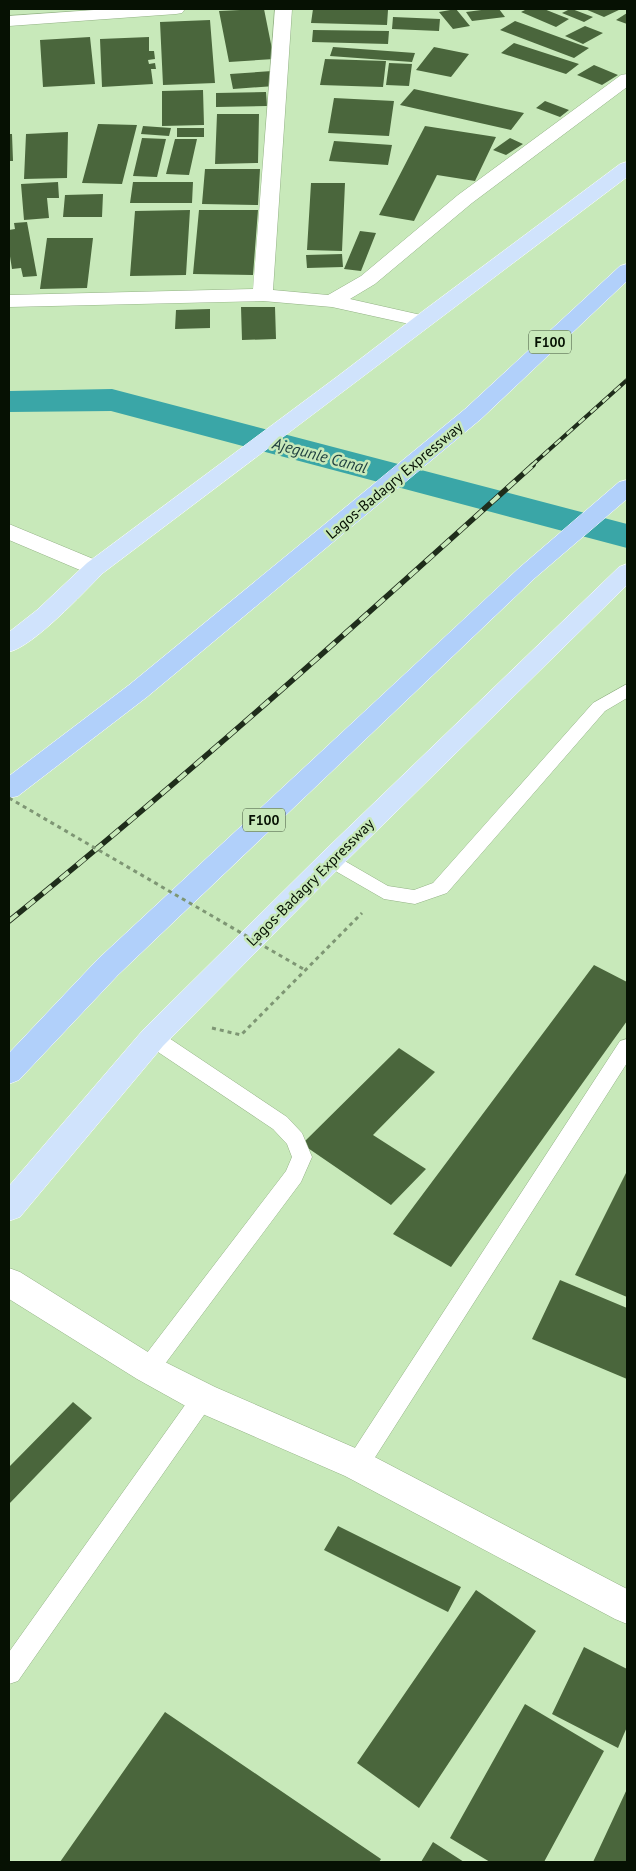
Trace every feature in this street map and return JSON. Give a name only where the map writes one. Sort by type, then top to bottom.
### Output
[{"type":"highway","name":"Lagos-Badagry Expressway","points":[[9,789],[138,691],[473,414],[627,270]]},
{"type":"highway","name":"F100","points":[[9,1072],[108,966],[527,573],[627,487]]},
{"type":"main road","points":[[9,644],[45,616],[95,568],[209,481],[346,382],[627,168]]},
{"type":"main road","name":"Lagos-Badagry Expressway","points":[[9,1208],[152,1038],[331,860],[627,572]]},
{"type":"street","points":[[9,21],[176,9]]},
{"type":"street","points":[[263,296],[284,9]]},
{"type":"street","points":[[332,301],[368,280],[465,199],[627,79]]},
{"type":"street","points":[[9,301],[263,296],[332,301],[424,321]]},
{"type":"street","points":[[9,531],[95,568]]},
{"type":"street","points":[[9,1282],[148,1369],[203,1398],[357,1465],[627,1607]]},
{"type":"lane","points":[[331,860],[384,892],[415,897],[440,888],[599,707],[627,690]]},
{"type":"lane","points":[[148,1369],[294,1176],[302,1157],[295,1139],[280,1123],[152,1038]]},
{"type":"lane","points":[[357,1465],[627,1047]]},
{"type":"lane","points":[[9,1672],[203,1398]]},
{"type":"path","points":[[9,798],[305,970]]},
{"type":"path","points":[[173,1018],[241,1035],[384,892]]},
{"type":"building","points":[[264,9],[274,59],[229,62],[219,11]]},
{"type":"building","points":[[313,9],[388,10],[387,25],[311,23]]},
{"type":"building","points":[[456,9],[470,26],[453,29],[439,12]]},
{"type":"building","points":[[499,9],[505,17],[472,21],[466,12]]},
{"type":"building","points":[[527,9],[544,9],[569,19],[556,27],[521,12]]},
{"type":"building","points":[[570,9],[593,17],[584,22],[562,13]]},
{"type":"building","points":[[585,9],[621,9],[604,17]]},
{"type":"building","points":[[627,13],[627,24],[616,20]]},
{"type":"building","points":[[393,17],[440,19],[439,31],[392,29]]},
{"type":"building","points":[[210,20],[215,83],[163,85],[160,22]]},
{"type":"building","points":[[515,21],[589,48],[574,58],[500,30]]},
{"type":"building","points":[[585,26],[603,33],[583,44],[565,36]]},
{"type":"building","points":[[313,30],[389,31],[388,44],[312,42]]},
{"type":"building","points":[[90,37],[95,84],[43,87],[40,40]]},
{"type":"building","points":[[149,37],[149,51],[154,51],[155,59],[148,60],[149,64],[155,63],[156,69],[151,69],[153,84],[102,87],[100,39]]},
{"type":"building","points":[[514,43],[579,64],[566,74],[501,53]]},
{"type":"building","points":[[333,47],[415,53],[412,62],[330,56]]},
{"type":"building","points":[[434,47],[469,54],[451,77],[416,70]]},
{"type":"building","points":[[325,59],[386,61],[383,87],[320,85]]},
{"type":"building","points":[[389,63],[412,64],[409,86],[386,85]]},
{"type":"building","points":[[594,65],[618,75],[602,85],[577,75]]},
{"type":"building","points":[[272,71],[275,86],[233,89],[230,74]]},
{"type":"building","points":[[414,89],[524,113],[511,130],[400,105]]},
{"type":"building","points":[[203,90],[204,125],[162,126],[162,91]]},
{"type":"building","points":[[266,92],[267,106],[216,107],[216,93]]},
{"type":"building","points":[[334,98],[394,101],[389,136],[328,133]]},
{"type":"building","points":[[545,101],[569,110],[560,117],[536,108]]},
{"type":"building","points":[[217,114],[259,114],[258,163],[215,164]]},
{"type":"building","points":[[98,124],[137,125],[122,184],[82,183]]},
{"type":"building","points":[[143,126],[171,128],[169,136],[141,134]]},
{"type":"building","points":[[425,126],[496,137],[475,181],[437,175],[414,221],[379,215]]},
{"type":"building","points":[[177,128],[204,128],[204,137],[177,137]]},
{"type":"building","points":[[68,132],[67,178],[24,179],[26,134]]},
{"type":"building","points":[[9,134],[12,134],[13,161],[9,161]]},
{"type":"building","points":[[142,138],[166,139],[157,177],[133,176]]},
{"type":"building","points":[[510,138],[523,144],[506,155],[493,150]]},
{"type":"building","points":[[175,139],[197,139],[189,175],[166,174]]},
{"type":"building","points":[[334,141],[392,145],[388,165],[329,161]]},
{"type":"building","points":[[205,169],[260,169],[258,205],[202,204]]},
{"type":"building","points":[[58,182],[59,198],[47,198],[49,218],[24,220],[21,184]]},
{"type":"building","points":[[133,182],[193,182],[192,203],[130,203]]},
{"type":"building","points":[[311,183],[345,183],[342,251],[307,250]]},
{"type":"building","points":[[103,194],[102,217],[63,217],[65,195]]},
{"type":"building","points":[[190,210],[186,275],[130,276],[135,211]]},
{"type":"building","points":[[199,210],[258,210],[253,275],[193,274]]},
{"type":"building","points":[[27,222],[37,276],[23,277],[21,268],[12,269],[9,250],[9,230],[15,229],[14,223]]},
{"type":"building","points":[[360,231],[376,233],[361,271],[344,269]]},
{"type":"building","points":[[47,238],[93,238],[87,288],[40,289]]},
{"type":"building","points":[[342,254],[343,267],[307,268],[306,255]]},
{"type":"building","points":[[241,307],[275,307],[276,339],[242,340]]},
{"type":"building","points":[[210,309],[210,328],[175,329],[176,310]]},
{"type":"building","points":[[594,965],[627,982],[627,1021],[451,1267],[393,1234]]},
{"type":"building","points":[[399,1048],[435,1072],[373,1135],[426,1169],[391,1205],[302,1144]]},
{"type":"building","points":[[627,1171],[627,1297],[575,1275]]},
{"type":"building","points":[[560,1280],[627,1308],[627,1379],[532,1339]]},
{"type":"building","points":[[73,1402],[92,1418],[9,1504],[9,1467]]},
{"type":"building","points":[[338,1526],[461,1587],[448,1612],[324,1550]]},
{"type":"building","points":[[476,1590],[536,1631],[419,1808],[357,1763]]},
{"type":"building","points":[[584,1647],[627,1669],[627,1727],[618,1748],[552,1714]]},
{"type":"building","points":[[525,1704],[604,1751],[544,1862],[490,1862],[450,1838]]},
{"type":"building","points":[[165,1712],[381,1859],[379,1862],[60,1862]]},
{"type":"building","points":[[627,1789],[627,1862],[593,1862]]},
{"type":"building","points":[[433,1842],[464,1862],[421,1862]]},
{"type":"waterway","name":"Ajegunle Canal","points":[[9,402],[112,400],[627,536]]},
{"type":"railway","points":[[531,466],[627,380]]},
{"type":"railway","points":[[9,921],[209,753],[533,465]]}]
